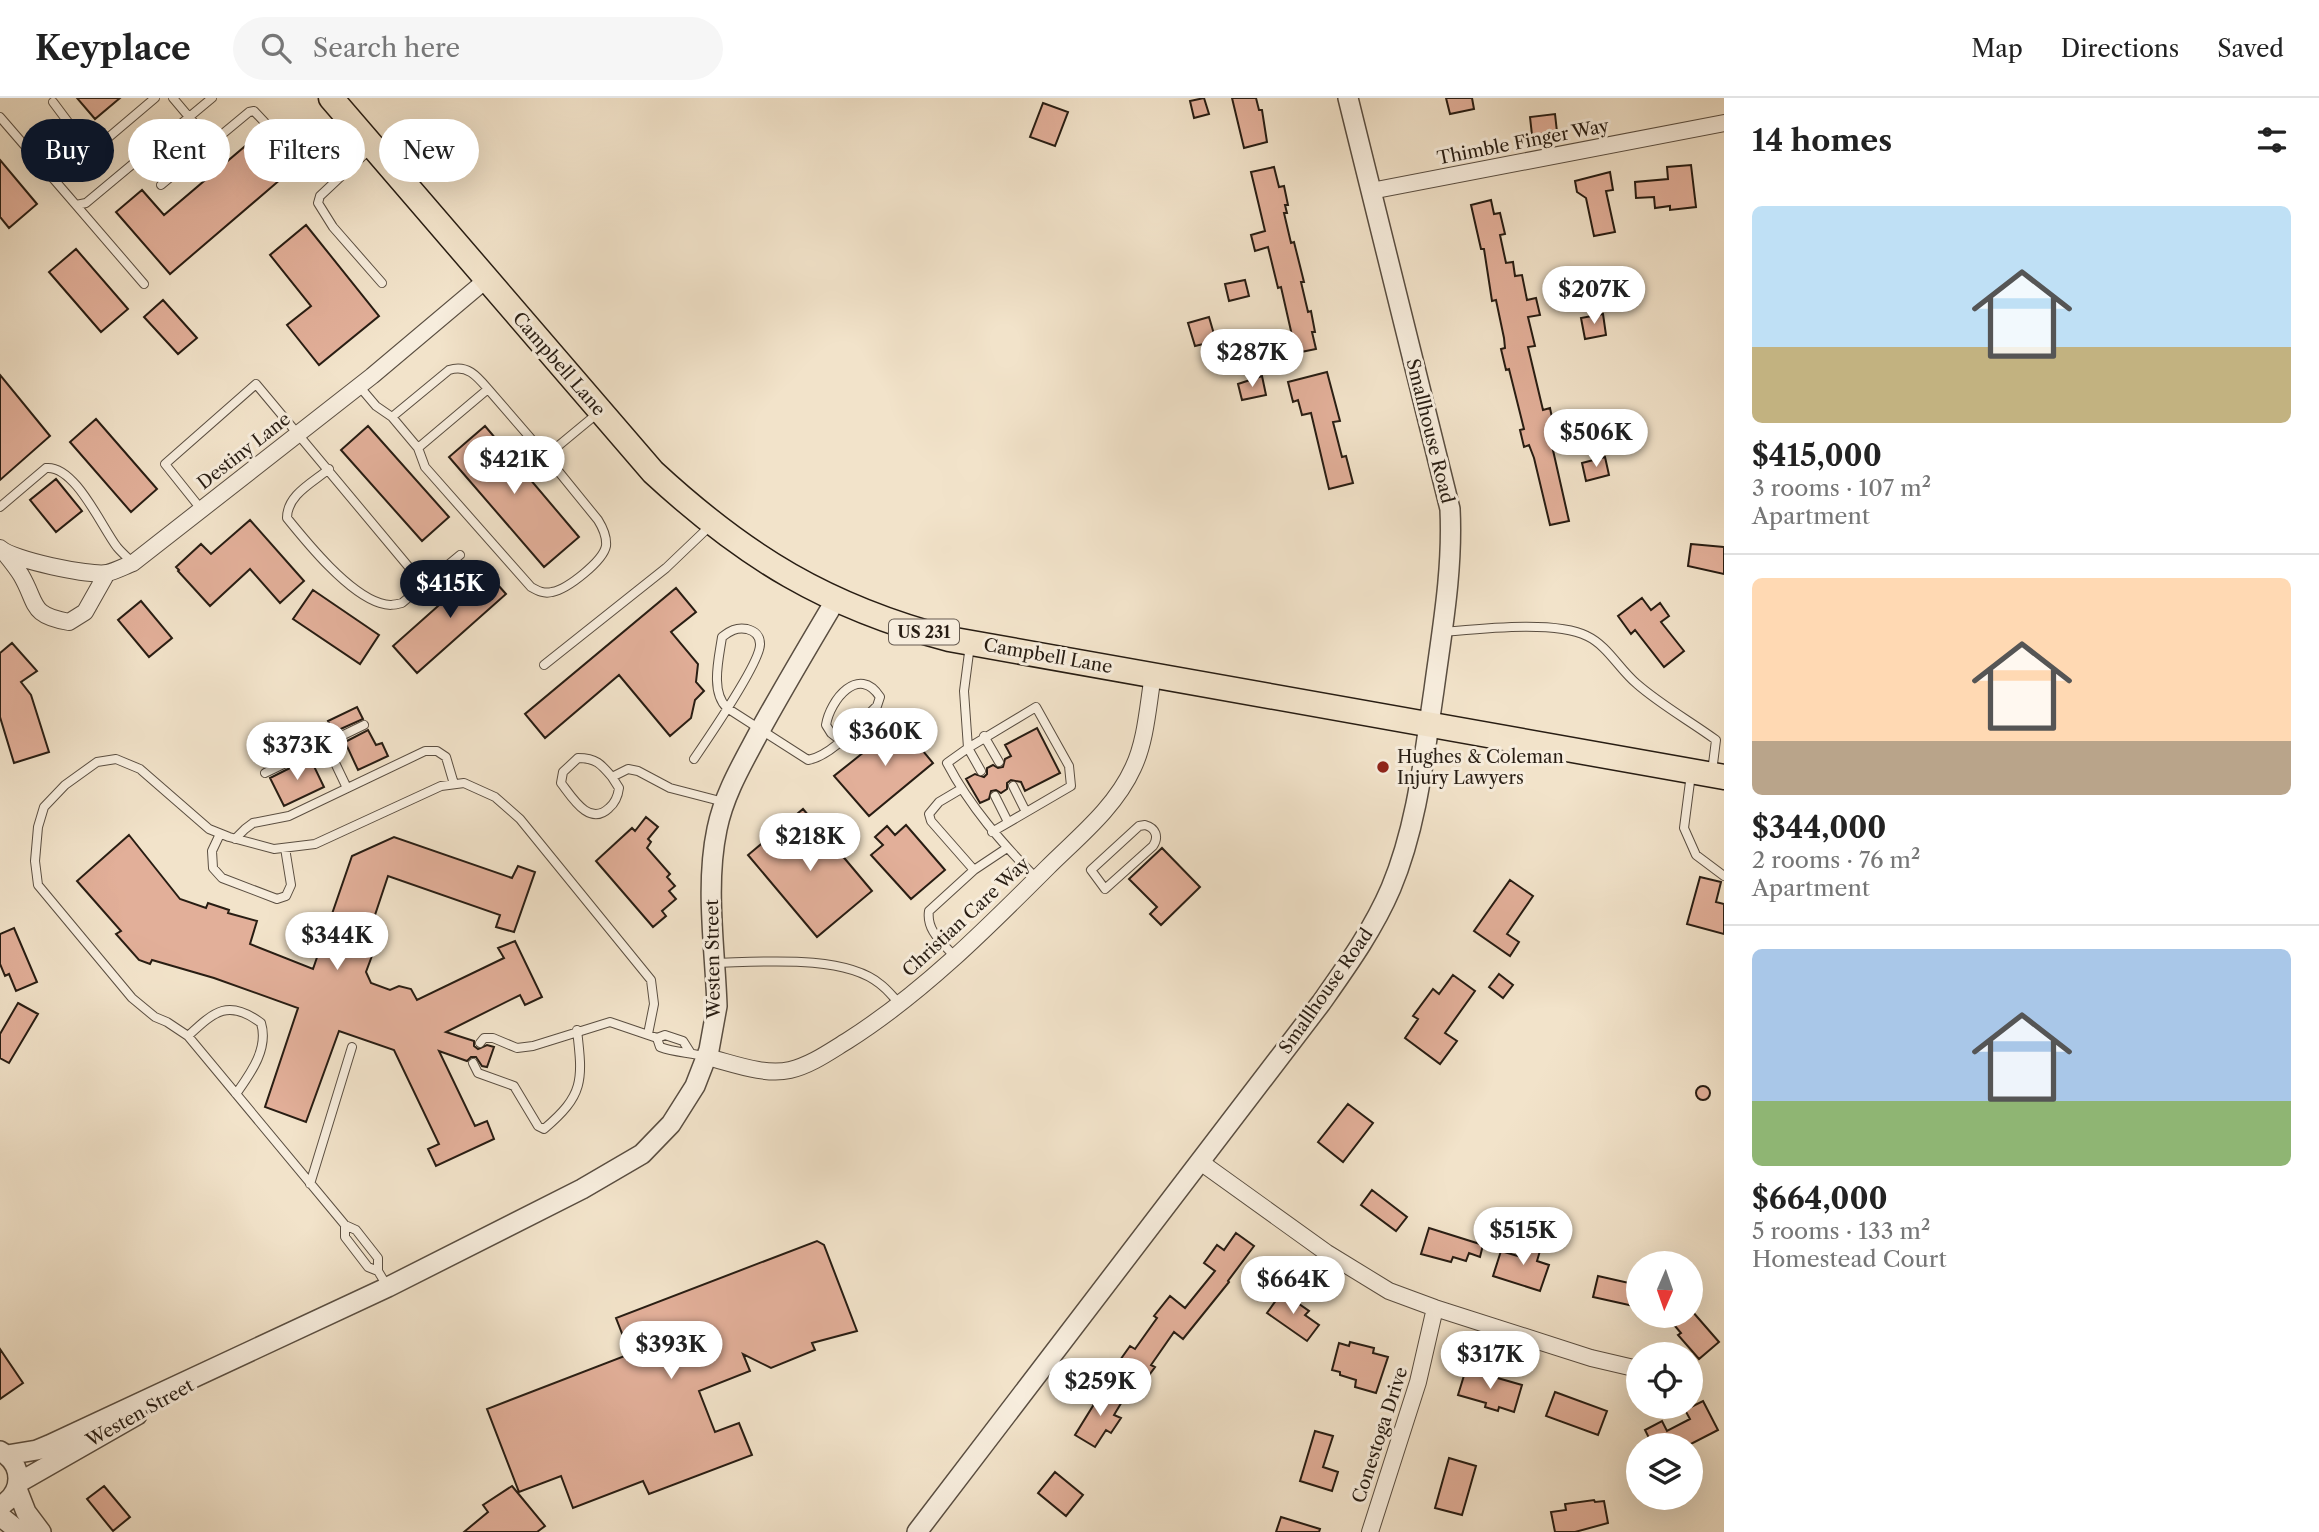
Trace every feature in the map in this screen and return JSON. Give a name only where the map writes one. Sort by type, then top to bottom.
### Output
[{"type":"main road","name":"Campbell Lane","points":[[331,98],[653,472],[712,524],[768,564],[835,601],[912,629],[971,643],[1709,775]]},
{"type":"street","name":"Smallhouse Road","points":[[917,1532],[1282,1055],[1362,944],[1390,889],[1406,844],[1421,775],[1450,576],[1450,509],[1348,98]]},
{"type":"street","name":"Thimble Finger Way","points":[[1371,191],[1724,123]]},
{"type":"street","name":"Destiny Lane","points":[[2,550],[33,562],[107,573],[134,563],[358,386],[486,280]]},
{"type":"street","points":[[2,550],[21,576],[36,609],[50,619],[69,622],[85,612],[107,573]]},
{"type":"street","name":"Westen Street","points":[[0,1506],[8,1501],[18,1486],[263,1345],[383,1279],[582,1189],[642,1154],[659,1138],[682,1109],[695,1086],[698,1054],[717,1006],[712,861],[724,802],[761,729],[835,601]]},
{"type":"street","name":"Christian Care Way","points":[[698,1054],[757,1069],[790,1070],[822,1056],[870,1026],[955,957],[1037,879],[1103,812],[1121,789],[1134,768],[1141,747],[1153,675]]},
{"type":"street","points":[[1199,1161],[1327,1254],[1389,1290],[1435,1308],[1591,1358],[1626,1366]]},
{"type":"street","name":"Conestoga Drive","points":[[1370,1532],[1418,1382],[1435,1308]]},
{"type":"street","name":"Westen Street","points":[[4,1453],[37,1450],[263,1345]]},
{"type":"street","points":[[4,1453],[17,1467],[18,1486],[26,1512],[41,1532]]},
{"type":"street","points":[[0,1516],[20,1532]]},
{"type":"lane","points":[[54,102],[71,126],[92,141],[108,137],[155,98]]},
{"type":"lane","points":[[173,98],[189,117]]},
{"type":"lane","points":[[76,205],[86,202],[212,98]]},
{"type":"lane","points":[[230,128],[254,111],[262,119]]},
{"type":"lane","points":[[0,117],[144,284]]},
{"type":"lane","points":[[372,147],[320,196],[318,203],[333,227],[382,283]]},
{"type":"lane","points":[[160,185],[164,182]]},
{"type":"lane","points":[[358,386],[376,406],[392,417],[418,448],[425,467],[531,587],[540,592],[551,592],[564,587],[578,578],[603,554],[606,544],[605,531],[598,520],[473,373],[458,367],[449,370],[392,417]]},
{"type":"lane","points":[[201,509],[165,464],[256,384],[423,584]]},
{"type":"lane","points":[[418,448],[488,389]]},
{"type":"lane","points":[[546,456],[600,411]]},
{"type":"lane","points":[[0,507],[46,468],[55,467],[66,474],[84,496],[118,549],[134,563]]},
{"type":"lane","points":[[329,469],[294,496],[287,507],[287,518],[348,582],[378,603],[390,606],[402,603],[460,555]]},
{"type":"lane","points":[[544,665],[666,568],[712,524]]},
{"type":"lane","points":[[1442,632],[1507,626],[1569,630],[1588,636],[1613,657],[1648,694],[1716,740],[1709,775],[1684,828],[1696,855],[1724,876]]},
{"type":"lane","points":[[694,759],[727,708],[759,654],[758,635],[747,629],[731,630],[722,638],[718,663],[722,703],[727,708],[808,760],[818,758],[840,740],[877,706],[880,697],[874,689],[854,684],[844,690],[835,702],[827,716],[826,725],[840,740]]},
{"type":"lane","points":[[971,643],[964,691],[968,748],[981,771]]},
{"type":"lane","points":[[992,832],[1071,786],[1069,766],[1036,707],[985,736],[947,763],[961,789],[992,832],[1037,879]]},
{"type":"lane","points":[[265,773],[364,725]]},
{"type":"lane","points":[[985,736],[999,762]]},
{"type":"lane","points":[[326,744],[347,788]]},
{"type":"lane","points":[[235,839],[253,823],[289,816],[425,751],[437,751],[446,757],[454,784]]},
{"type":"lane","points":[[578,758],[593,758],[612,777],[619,788],[618,795],[612,805],[600,814],[588,813],[580,807],[561,783],[564,772],[578,758]]},
{"type":"lane","points":[[383,1279],[378,1258],[356,1230],[345,1225],[188,1036],[155,1017],[132,998],[38,885],[35,861],[38,827],[44,807],[65,785],[97,762],[116,759],[140,769],[200,821],[220,834],[274,849],[315,844],[440,786],[464,783],[495,797],[520,818],[651,980],[654,1004],[649,1034]]},
{"type":"lane","points":[[612,777],[628,769],[638,771],[670,788],[724,802]]},
{"type":"lane","points":[[1013,786],[1026,812]]},
{"type":"lane","points":[[961,789],[929,814],[931,821],[974,870]]},
{"type":"lane","points":[[995,796],[1008,822]]},
{"type":"lane","points":[[1139,826],[1151,827],[1157,840],[1153,846],[1105,889],[1091,870],[1139,826]]},
{"type":"lane","points":[[220,834],[212,851],[213,869],[222,878],[277,899],[286,896],[291,885],[285,848]]},
{"type":"lane","points":[[955,957],[933,933],[929,911],[974,870],[1007,848]]},
{"type":"lane","points":[[715,963],[807,962],[838,967],[863,974],[879,983],[899,1003]]},
{"type":"lane","points":[[188,1036],[213,1014],[225,1009],[253,1016],[261,1023],[264,1033],[261,1049],[253,1071],[236,1094]]},
{"type":"lane","points":[[480,1043],[484,1038],[493,1038],[517,1048],[533,1046],[577,1030],[610,1022],[657,1038],[660,1047],[678,1053],[698,1054]]},
{"type":"lane","points":[[473,1063],[478,1073],[514,1086],[538,1126],[544,1129],[565,1111],[576,1093],[581,1066],[577,1030]]},
{"type":"lane","points":[[657,1038],[665,1035],[683,1041],[698,1054]]},
{"type":"lane","points":[[310,1184],[352,1047]]},
{"type":"lane","points":[[345,1225],[345,1237],[368,1267],[383,1279]]},
{"type":"building","points":[[77,98],[120,98],[95,119]]},
{"type":"building","points":[[1204,98],[1209,114],[1194,118],[1190,101]]},
{"type":"building","points":[[1232,98],[1256,98],[1259,110],[1262,110],[1267,142],[1244,148]]},
{"type":"building","points":[[1446,98],[1472,98],[1474,109],[1450,114]]},
{"type":"building","points":[[1043,103],[1068,112],[1055,146],[1030,137]]},
{"type":"building","points":[[1555,114],[1557,132],[1532,135],[1530,117]]},
{"type":"building","points":[[244,147],[244,182],[277,182],[170,274],[116,212],[142,190],[164,215],[203,182],[230,182],[230,159]]},
{"type":"building","points":[[0,160],[37,204],[9,228],[0,217]]},
{"type":"building","points":[[1691,165],[1696,207],[1670,210],[1670,206],[1655,208],[1654,197],[1636,198],[1635,182],[1668,179],[1667,167]]},
{"type":"building","points":[[1274,167],[1279,187],[1284,186],[1288,205],[1285,205],[1287,213],[1284,213],[1291,243],[1294,242],[1308,312],[1311,311],[1315,332],[1312,332],[1316,349],[1296,353],[1281,287],[1278,288],[1268,247],[1255,251],[1251,235],[1265,231],[1251,172]]},
{"type":"building","points":[[1610,172],[1613,190],[1606,191],[1615,232],[1594,236],[1586,198],[1577,192],[1575,181]]},
{"type":"building","points":[[1491,200],[1494,214],[1500,213],[1505,234],[1500,235],[1506,263],[1513,262],[1515,276],[1522,275],[1527,300],[1536,298],[1540,315],[1528,317],[1535,346],[1528,347],[1543,410],[1550,408],[1554,427],[1548,428],[1569,521],[1550,525],[1534,458],[1529,445],[1524,447],[1520,430],[1524,429],[1509,369],[1506,370],[1501,349],[1505,348],[1504,338],[1496,300],[1492,301],[1484,249],[1481,249],[1471,205]]},
{"type":"building","points":[[306,225],[379,316],[319,365],[287,325],[311,306],[270,255]]},
{"type":"building","points":[[76,249],[128,309],[101,332],[49,272]]},
{"type":"building","points":[[1245,280],[1249,296],[1229,301],[1225,284]]},
{"type":"building","points":[[163,300],[197,338],[178,354],[144,317]]},
{"type":"building","points":[[1603,314],[1606,335],[1585,339],[1581,318]]},
{"type":"building","points":[[1209,317],[1216,341],[1195,346],[1188,323]]},
{"type":"building","points":[[1327,372],[1340,421],[1333,422],[1342,457],[1346,456],[1353,483],[1329,489],[1311,413],[1302,415],[1298,400],[1293,402],[1288,382]]},
{"type":"building","points":[[0,375],[50,436],[0,480]]},
{"type":"building","points":[[1262,376],[1266,395],[1242,400],[1238,384]]},
{"type":"building","points":[[96,419],[157,489],[131,512],[70,442]]},
{"type":"building","points":[[368,426],[449,517],[422,541],[341,450]]},
{"type":"building","points":[[485,426],[579,537],[544,567],[449,457]]},
{"type":"building","points":[[1605,457],[1609,475],[1586,481],[1582,463]]},
{"type":"building","points":[[56,479],[82,511],[56,532],[30,500]]},
{"type":"building","points":[[250,520],[304,581],[280,603],[250,569],[210,606],[176,567],[201,544],[211,554]]},
{"type":"building","points":[[1691,544],[1724,547],[1724,574],[1688,566]]},
{"type":"building","points":[[482,567],[506,594],[417,673],[393,646]]},
{"type":"building","points":[[676,588],[696,612],[671,632],[698,664],[696,682],[704,691],[695,700],[691,718],[670,736],[619,675],[545,738],[525,714]]},
{"type":"building","points":[[313,590],[379,635],[360,664],[293,619]]},
{"type":"building","points":[[1642,598],[1651,610],[1660,603],[1669,616],[1661,622],[1684,651],[1664,667],[1635,630],[1631,634],[1618,616]]},
{"type":"building","points":[[141,601],[172,638],[149,657],[118,620]]},
{"type":"building","points":[[12,643],[37,671],[21,682],[31,695],[49,752],[14,763],[0,717],[0,653]]},
{"type":"building","points":[[357,707],[363,719],[334,732],[328,721]]},
{"type":"building","points":[[900,716],[917,736],[913,739],[933,763],[869,816],[834,776],[884,736],[881,733]]},
{"type":"building","points":[[1037,728],[1060,773],[1025,791],[1021,782],[1011,780],[1007,783],[1007,789],[1001,793],[991,791],[989,799],[980,803],[966,779],[975,774],[984,777],[987,768],[993,765],[1003,767],[1005,759],[1011,756],[1005,745]]},
{"type":"building","points":[[368,730],[376,745],[382,743],[388,756],[358,770],[345,742]]},
{"type":"building","points":[[304,733],[310,744],[264,766],[259,754]]},
{"type":"building","points":[[310,758],[324,787],[284,806],[270,778]]},
{"type":"building","points":[[803,809],[872,891],[817,937],[748,855]]},
{"type":"building","points":[[646,817],[658,827],[648,839],[651,842],[647,848],[670,874],[667,877],[675,886],[669,891],[676,899],[662,911],[666,916],[653,927],[596,861],[632,828],[635,831]]},
{"type":"building","points":[[906,825],[945,870],[911,899],[871,855],[883,845],[875,837],[887,826],[895,835]]},
{"type":"building","points":[[129,835],[180,899],[206,908],[208,903],[229,910],[228,913],[257,921],[250,944],[313,969],[352,856],[394,837],[512,878],[518,866],[535,872],[514,932],[496,927],[500,915],[388,876],[368,936],[373,953],[366,972],[371,983],[390,990],[399,986],[411,989],[417,1000],[504,958],[498,948],[515,941],[542,997],[525,1005],[520,995],[446,1032],[474,1041],[474,1046],[478,1049],[487,1045],[494,1047],[487,1067],[482,1066],[476,1057],[467,1061],[439,1051],[475,1126],[487,1121],[494,1139],[436,1166],[428,1149],[439,1144],[394,1050],[339,1031],[306,1122],[265,1107],[298,1008],[214,978],[152,960],[150,964],[139,960],[116,934],[121,931],[77,881]]},
{"type":"building","points":[[1162,848],[1200,887],[1161,925],[1150,914],[1157,907],[1129,879]]},
{"type":"building","points":[[1700,877],[1721,882],[1716,902],[1724,904],[1724,934],[1687,924]]},
{"type":"building","points":[[1510,880],[1533,896],[1507,934],[1519,942],[1510,956],[1474,931]]},
{"type":"building","points":[[14,928],[37,982],[16,991],[9,974],[5,976],[0,964],[0,934]]},
{"type":"building","points":[[1499,974],[1513,985],[1503,998],[1489,987]]},
{"type":"building","points":[[1453,975],[1475,991],[1445,1033],[1457,1041],[1440,1064],[1405,1038],[1418,1019],[1413,1016],[1433,989],[1439,994]]},
{"type":"building","points":[[18,1003],[38,1014],[9,1063],[0,1058],[0,1034]]},
{"type":"building","points":[[1703,1086],[1708,1088],[1708,1098],[1703,1100],[1698,1098],[1696,1093],[1698,1088]]},
{"type":"building","points":[[1348,1104],[1373,1123],[1343,1162],[1318,1142]]},
{"type":"building","points":[[1372,1190],[1407,1217],[1396,1231],[1361,1205]]},
{"type":"building","points":[[1429,1228],[1483,1245],[1480,1257],[1469,1253],[1466,1261],[1453,1257],[1451,1262],[1421,1254]]},
{"type":"building","points":[[1236,1233],[1254,1246],[1183,1339],[1174,1332],[1151,1365],[1155,1367],[1144,1382],[1118,1363],[1130,1346],[1135,1349],[1157,1318],[1154,1316],[1170,1296],[1185,1308],[1215,1271],[1204,1263],[1217,1245],[1224,1250]]},
{"type":"building","points":[[1527,1240],[1542,1244],[1537,1261],[1549,1265],[1540,1291],[1493,1276],[1501,1251],[1521,1257]]},
{"type":"building","points":[[817,1241],[824,1245],[857,1331],[812,1343],[815,1350],[771,1368],[743,1354],[750,1371],[699,1391],[715,1432],[739,1423],[752,1455],[649,1494],[643,1481],[573,1508],[561,1476],[519,1492],[487,1409],[630,1354],[616,1318]]},
{"type":"building","points":[[1598,1276],[1626,1282],[1626,1304],[1593,1297]]},
{"type":"building","points":[[1282,1292],[1309,1311],[1305,1315],[1319,1325],[1307,1341],[1267,1313]]},
{"type":"building","points":[[1703,1324],[1719,1342],[1703,1356],[1703,1342],[1684,1342],[1678,1335],[1681,1333],[1677,1328],[1703,1328]]},
{"type":"building","points":[[1350,1342],[1374,1348],[1373,1353],[1388,1357],[1376,1393],[1355,1387],[1356,1380],[1332,1370],[1339,1343],[1349,1346]]},
{"type":"building","points":[[0,1349],[23,1383],[0,1399]]},
{"type":"building","points":[[1466,1369],[1522,1385],[1514,1412],[1499,1407],[1498,1411],[1485,1407],[1486,1403],[1458,1395]]},
{"type":"building","points":[[1104,1388],[1123,1400],[1114,1415],[1121,1418],[1111,1433],[1106,1430],[1095,1447],[1075,1435]]},
{"type":"building","points":[[1555,1392],[1607,1411],[1598,1435],[1546,1416]]},
{"type":"building","points":[[1703,1401],[1718,1430],[1703,1438],[1703,1433],[1646,1433],[1645,1430],[1662,1421],[1667,1431],[1690,1419],[1703,1419]]},
{"type":"building","points":[[1315,1431],[1333,1436],[1323,1467],[1338,1472],[1332,1491],[1300,1481]]},
{"type":"building","points":[[1449,1458],[1476,1466],[1462,1515],[1435,1508]]},
{"type":"building","points":[[1055,1472],[1083,1495],[1066,1516],[1038,1493]]},
{"type":"building","points":[[104,1486],[130,1517],[113,1531],[87,1499]]},
{"type":"building","points":[[512,1486],[545,1526],[537,1532],[464,1532],[488,1512],[483,1505]]},
{"type":"building","points":[[1604,1501],[1608,1523],[1575,1532],[1555,1532],[1551,1512],[1566,1510],[1565,1504]]},
{"type":"building","points":[[1281,1517],[1320,1529],[1319,1532],[1276,1532]]},
{"type":"place","name":"Hughes & Coleman Injury Lawyers","points":[[1383,767]]}]
